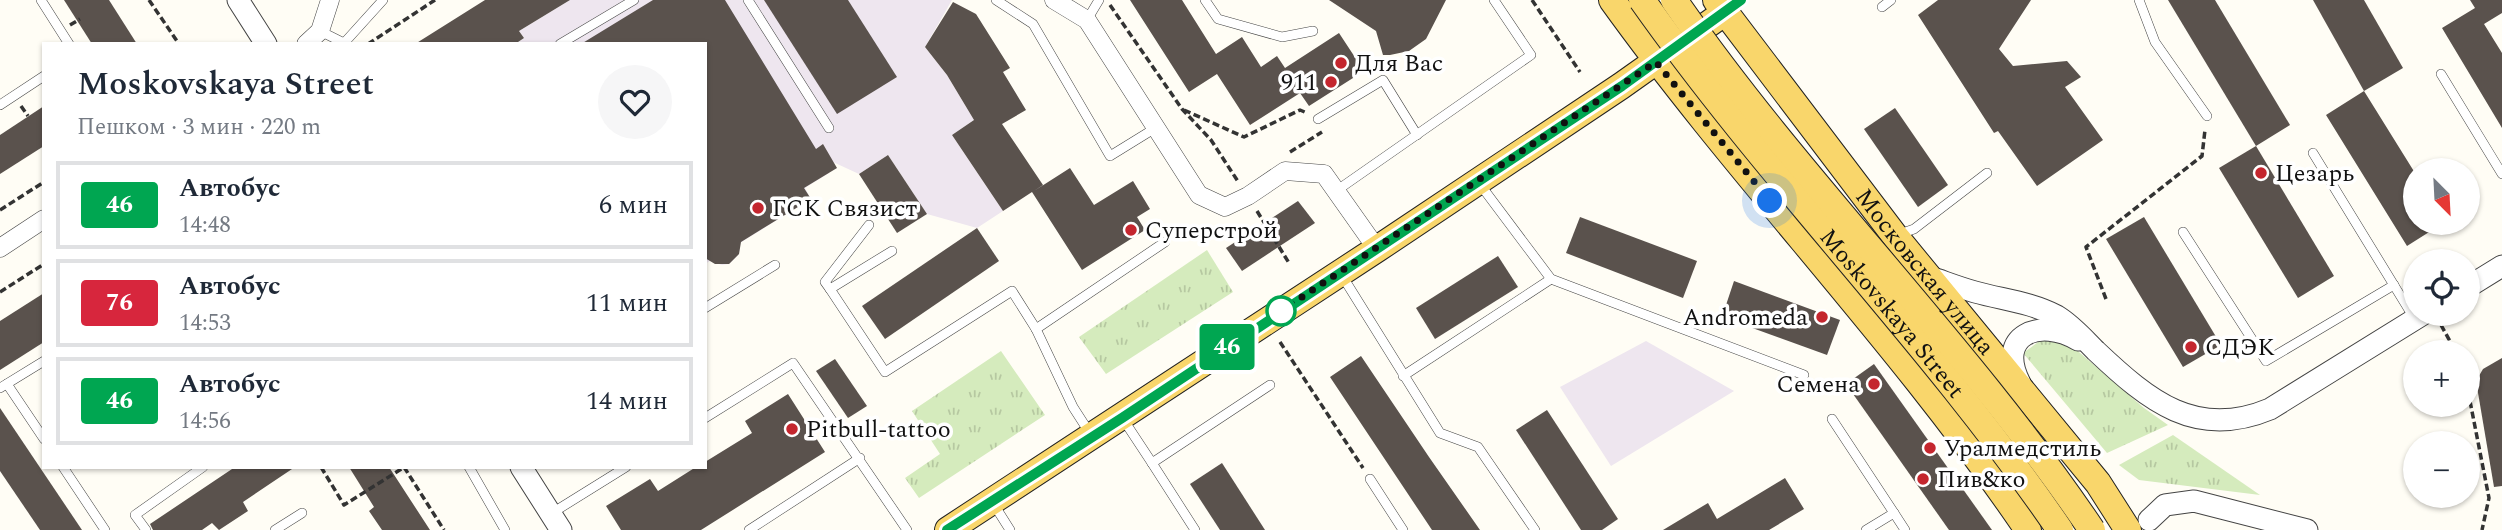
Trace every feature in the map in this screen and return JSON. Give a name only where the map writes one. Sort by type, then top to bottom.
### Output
[{"type":"main road","points":[[1612,0],[1656,62],[1902,361],[2028,530]]},
{"type":"main road","name":"Moskovskaya Street","points":[[1642,0],[1691,70],[1777,177],[1918,342],[2060,530]]},
{"type":"main road","name":"Moskovskaya Street","points":[[1674,0],[1712,54],[1796,159],[1945,335],[2055,476],[2092,530]]},
{"type":"main road","points":[[947,530],[1122,418],[1656,62],[1727,4]]},
{"type":"main road","name":"Московская улица","points":[[1727,4],[1895,236],[2136,527]]},
{"type":"street","points":[[238,0],[265,42]]},
{"type":"street","points":[[308,42],[320,31],[330,0]]},
{"type":"street","points":[[1054,0],[1087,20],[1199,195],[1225,206],[1244,190],[1285,171],[1324,174],[1377,248]]},
{"type":"street","points":[[0,248],[42,220]]},
{"type":"street","points":[[2480,280],[2502,266]]},
{"type":"street","points":[[1930,276],[1972,292],[2028,303],[2044,309],[2061,318],[2158,404],[2183,414],[2228,421],[2249,418],[2270,409],[2415,326]]},
{"type":"street","points":[[2026,394],[2014,370],[2011,356],[2014,344],[2021,337],[2040,330],[2051,330],[2067,333],[2096,351]]},
{"type":"street","points":[[523,469],[556,522]]},
{"type":"street","points":[[2136,527],[2165,505],[2194,501],[2306,530]]},
{"type":"lane","points":[[41,0],[68,42]]},
{"type":"lane","points":[[347,42],[383,0]]},
{"type":"lane","points":[[563,42],[634,0]]},
{"type":"lane","points":[[748,0],[829,128]]},
{"type":"lane","points":[[996,0],[1033,24],[1110,156],[1157,127]]},
{"type":"lane","points":[[1087,20],[1099,0]]},
{"type":"lane","points":[[1205,0],[1217,19],[1282,37],[1314,31]]},
{"type":"lane","points":[[1336,191],[1531,55],[1494,0]]},
{"type":"lane","points":[[1882,7],[1891,0]]},
{"type":"lane","points":[[2138,0],[2155,42],[2207,116]]},
{"type":"lane","points":[[320,31],[344,42]]},
{"type":"lane","points":[[2441,74],[2502,174]]},
{"type":"lane","points":[[0,105],[42,77]]},
{"type":"lane","points":[[1318,119],[1383,80],[1417,135]]},
{"type":"lane","points":[[2313,153],[2394,285],[2403,294]]},
{"type":"lane","points":[[1895,236],[1914,229],[1987,173]]},
{"type":"lane","points":[[1478,181],[1498,204],[1551,279],[1804,375]]},
{"type":"lane","points":[[869,225],[825,282],[886,372],[1012,291],[1036,329],[1073,407],[1092,436]]},
{"type":"lane","points":[[2183,232],[2266,361],[2394,285]]},
{"type":"lane","points":[[1036,329],[1165,242]]},
{"type":"lane","points":[[830,289],[891,251]]},
{"type":"lane","points":[[707,307],[775,265]]},
{"type":"lane","points":[[1340,273],[1440,433],[1478,447],[1535,530]]},
{"type":"lane","points":[[1403,376],[1551,279]]},
{"type":"lane","points":[[42,362],[3,386],[42,436]]},
{"type":"lane","points":[[707,417],[793,363],[907,530]]},
{"type":"lane","points":[[1152,463],[1270,385]]},
{"type":"lane","points":[[1122,418],[1195,530]]},
{"type":"lane","points":[[1832,419],[1905,530]]},
{"type":"lane","points":[[749,530],[860,458]]},
{"type":"lane","points":[[63,469],[105,530]]},
{"type":"lane","points":[[146,530],[135,515],[200,469]]},
{"type":"lane","points":[[470,469],[505,530]]},
{"type":"lane","points":[[556,522],[623,469]]},
{"type":"lane","points":[[1370,479],[1403,530]]},
{"type":"lane","points":[[992,502],[1010,530]]},
{"type":"lane","points":[[275,530],[302,513]]},
{"type":"lane","points":[[1866,530],[1894,513]]},
{"type":"path","points":[[149,0],[178,42]]},
{"type":"path","points":[[371,42],[435,0]]},
{"type":"path","points":[[1107,0],[1182,109],[1211,140],[1289,263]]},
{"type":"path","points":[[1532,0],[1580,72]]},
{"type":"path","points":[[1182,109],[1244,137],[1300,110],[1318,119]]},
{"type":"path","points":[[2106,299],[2086,247],[2202,156],[2207,116]]},
{"type":"path","points":[[1283,156],[1326,129]]},
{"type":"path","points":[[1244,190],[1250,177]]},
{"type":"path","points":[[0,210],[42,183]]},
{"type":"path","points":[[0,292],[42,265]]},
{"type":"path","points":[[2433,326],[2445,340]]},
{"type":"path","points":[[1280,342],[1370,479]]},
{"type":"path","points":[[2473,417],[2488,498],[2482,530]]},
{"type":"path","points":[[322,469],[344,505],[402,469]]},
{"type":"path","points":[[405,469],[444,530]]},
{"type":"shaded area","points":[[570,0],[952,0],[925,47],[947,75],[974,120],[952,135],[1003,211],[977,228],[927,214],[888,155],[859,174],[833,162],[826,166],[829,173],[805,188],[811,199],[740,243],[739,254],[729,264],[707,263],[707,42],[518,42],[524,38],[519,31]]},
{"type":"shaded area","points":[[1646,341],[1734,391],[1611,466],[1560,387]]},
{"type":"green space","points":[[1207,250],[1233,292],[1106,374],[1079,337]]},
{"type":"green space","points":[[2044,338],[2065,340],[2144,408],[2168,425],[2107,453],[2023,353]]},
{"type":"green space","points":[[1001,351],[1045,415],[919,498],[905,478],[940,454],[912,411]]},
{"type":"green space","points":[[2173,435],[2260,495],[2139,480],[2119,465]]},
{"type":"building","points":[[64,0],[109,0],[136,42],[91,42]]},
{"type":"building","points":[[485,0],[570,0],[519,31],[524,38],[518,42],[418,42]]},
{"type":"building","points":[[653,0],[725,0],[816,149],[823,144],[837,168],[804,188],[811,199],[741,242],[739,254],[729,264],[715,264],[707,259],[707,42],[584,42]]},
{"type":"building","points":[[764,0],[848,0],[897,77],[837,114]]},
{"type":"building","points":[[1130,0],[1182,0],[1216,54],[1242,37],[1261,67],[1277,56],[1285,68],[1339,33],[1364,71],[1309,106],[1300,93],[1250,125],[1217,74],[1189,92]]},
{"type":"building","points":[[1329,0],[1446,0],[1426,39],[1409,51],[1383,55],[1376,31]]},
{"type":"building","points":[[1938,0],[2031,0],[1999,49],[2013,66],[2067,61],[2081,77],[2065,87],[2103,140],[2037,186],[1998,131],[1994,133],[1918,15]]},
{"type":"building","points":[[2168,0],[2215,0],[2290,125],[2256,146]]},
{"type":"building","points":[[2313,0],[2364,0],[2403,68],[2364,91]]},
{"type":"building","points":[[2470,0],[2502,0],[2502,13],[2484,24],[2502,53],[2502,128],[2442,28],[2475,8]]},
{"type":"building","points":[[953,2],[976,14],[1010,68],[1003,72],[1026,110],[1002,124],[1043,185],[1034,191],[1070,168],[1094,205],[1133,181],[1150,209],[1137,217],[1145,230],[1082,270],[1032,192],[1003,211],[952,135],[974,120],[947,75],[925,47]]},
{"type":"building","points":[[2364,91],[2406,158],[2403,158],[2403,235],[2424,235],[2407,246],[2326,115]]},
{"type":"building","points":[[42,107],[42,147],[0,174],[0,135]]},
{"type":"building","points":[[1895,108],[1948,185],[1918,207],[1864,129]]},
{"type":"building","points":[[2256,146],[2334,276],[2298,298],[2219,168]]},
{"type":"building","points":[[888,155],[927,214],[897,233],[859,174]]},
{"type":"building","points":[[1298,201],[1315,223],[1242,271],[1226,248]]},
{"type":"building","points":[[1580,217],[1697,261],[1683,298],[1566,253]]},
{"type":"building","points":[[2144,217],[2221,345],[2183,367],[2106,239]]},
{"type":"building","points":[[977,228],[999,261],[885,339],[862,306]]},
{"type":"building","points":[[1498,256],[1518,287],[1435,339],[1416,308]]},
{"type":"building","points":[[1734,281],[1840,320],[1827,355],[1722,317]]},
{"type":"building","points":[[42,294],[42,343],[0,370],[0,321]]},
{"type":"building","points":[[1361,356],[1480,530],[1432,530],[1330,377]]},
{"type":"building","points":[[2502,358],[2502,486],[2494,487],[2480,405],[2480,374],[2483,369]]},
{"type":"building","points":[[835,359],[867,406],[848,418],[816,371]]},
{"type":"building","points":[[1874,364],[1992,530],[1949,530],[1846,384]]},
{"type":"building","points":[[788,394],[825,452],[701,530],[621,530],[606,506],[650,479],[658,491],[693,469],[707,469],[707,461],[752,433],[745,421]]},
{"type":"building","points":[[0,408],[82,530],[40,530],[0,471]]},
{"type":"building","points":[[1547,410],[1618,519],[1602,530],[1581,530],[1516,430]]},
{"type":"building","points":[[1222,463],[1265,530],[1220,530],[1190,484]]},
{"type":"building","points":[[232,469],[292,469],[243,502],[248,511],[219,530],[212,523],[202,530],[153,530],[150,524]]},
{"type":"building","points":[[350,469],[390,469],[430,530],[382,530],[369,511],[374,507]]},
{"type":"building","points":[[1785,478],[1804,509],[1769,530],[1663,530],[1708,503],[1717,519]]},
{"type":"bus line","name":"46","points":[[947,530],[1122,418],[1622,86],[1741,0]]},
{"type":"place","name":"Для Вас","points":[[1341,63]]},
{"type":"place","name":"911","points":[[1331,82]]},
{"type":"place","name":"Цезарь","points":[[2261,173]]},
{"type":"place","name":"ГСК Связист","points":[[758,208]]},
{"type":"place","name":"Суперстрой","points":[[1131,230]]},
{"type":"place","name":"Andromeda","points":[[1822,317]]},
{"type":"place","name":"СДЭК","points":[[2191,347]]},
{"type":"place","name":"Семена","points":[[1874,384]]},
{"type":"place","name":"Pitbull-tattoo","points":[[792,429]]},
{"type":"place","name":"Уралмедстиль","points":[[1930,448]]},
{"type":"place","name":"Пив&ко","points":[[1923,479]]},
{"type":"route","points":[[1281,311],[1656,62],[1770,201]]}]
